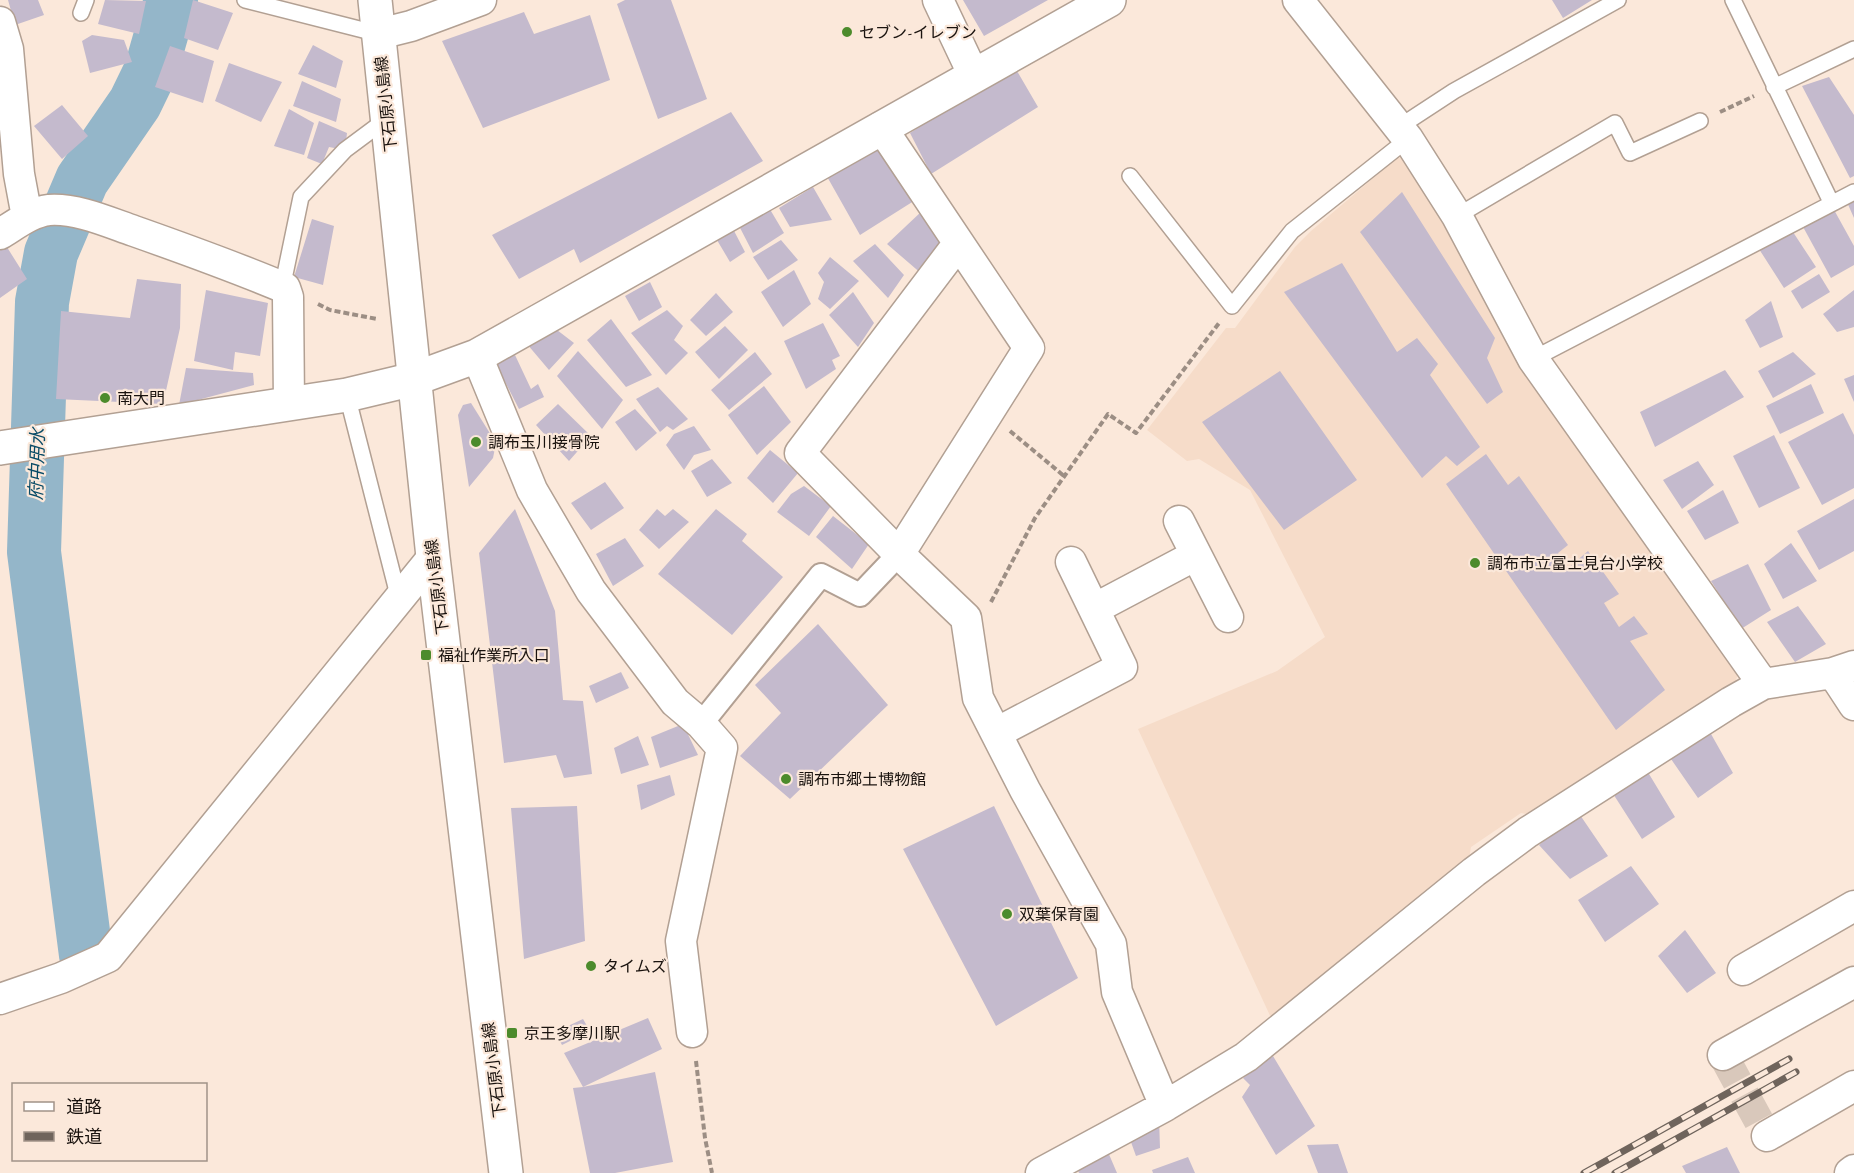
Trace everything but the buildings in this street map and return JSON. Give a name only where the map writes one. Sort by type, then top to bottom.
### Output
[{"type":"street","name":"下石原小島線","points":[[375,0],[433,557],[506,1173]]},
{"type":"street","points":[[379,34],[411,26],[482,0]]},
{"type":"street","points":[[938,0],[974,76]]},
{"type":"street","points":[[6,447],[347,395],[414,379],[477,356],[1109,0]]},
{"type":"street","points":[[1298,0],[1403,133],[1457,216],[1533,359],[1763,684]]},
{"type":"street","points":[[0,22],[8,49],[19,174],[40,214]]},
{"type":"street","points":[[701,724],[821,575],[860,595],[898,554],[1029,348],[881,127]]},
{"type":"street","points":[[0,234],[40,214],[86,216],[226,263],[285,288],[288,297],[290,404]]},
{"type":"street","points":[[958,244],[800,453],[898,554],[966,618],[978,698],[1110,944],[1117,992],[1165,1106]]},
{"type":"street","points":[[477,356],[532,490],[591,591],[675,702],[701,724],[722,748],[681,941],[692,1032]]},
{"type":"street","points":[[1179,521],[1228,617]]},
{"type":"street","points":[[1094,609],[1196,555]]},
{"type":"street","points":[[1,991],[62,978],[108,957],[433,557]]},
{"type":"street","points":[[996,733],[1122,668],[1071,562]]},
{"type":"street","points":[[1041,1173],[1165,1106],[1246,1057],[1474,872],[1528,832],[1721,708],[1763,684],[1843,670],[1854,705]]},
{"type":"street","points":[[1743,970],[1854,906]]},
{"type":"street","points":[[1723,1055],[1854,982]]},
{"type":"street","points":[[1767,1136],[1854,1086]]},
{"type":"street","points":[[1850,1173],[1854,1170]]},
{"type":"lane","points":[[245,0],[379,34]]},
{"type":"lane","points":[[1130,176],[1232,306],[1292,231],[1454,91],[1618,0]]},
{"type":"lane","points":[[1733,0],[1831,202]]},
{"type":"lane","points":[[1774,87],[1854,49]]},
{"type":"lane","points":[[285,288],[284,279],[301,197],[345,150],[388,118]]},
{"type":"lane","points":[[1457,216],[1615,123],[1630,153],[1700,121]]},
{"type":"lane","points":[[1533,359],[1854,192]]},
{"type":"lane","points":[[347,395],[399,598]]},
{"type":"path","points":[[1700,121],[1774,87]]},
{"type":"path","points":[[285,288],[330,310],[380,320]]},
{"type":"path","points":[[969,635],[979,625],[1035,518],[1107,414],[1136,433],[1232,306]]},
{"type":"path","points":[[988,413],[1064,477]]},
{"type":"path","points":[[692,1032],[705,1138],[712,1173]]},
{"type":"shaded area","name":"調布市立富士見台小学校","points":[[1406,157],[1534,382],[1739,671],[1732,692],[1541,817],[1521,813],[1471,847],[1468,865],[1272,1020],[1138,729],[1277,671],[1325,637],[1250,490],[1199,459],[1187,461],[1147,430],[1226,328],[1235,328],[1295,247],[1397,158]]},
{"type":"waterway","name":"府中用水","points":[[86,955],[34,552],[42,302],[51,253],[82,180],[135,103],[151,70],[171,0]]},
{"type":"tunnel","points":[[1723,1055],[1767,1136]]},
{"type":"railway","points":[[1584,1173],[1789,1059]]},
{"type":"railway","points":[[1615,1173],[1796,1072]]},
{"type":"place","name":"セブン-イレブン","points":[[847,32]]},
{"type":"place","name":"南大門","points":[[105,398]]},
{"type":"place","name":"調布玉川接骨院","points":[[476,442]]},
{"type":"place","name":"調布市立富士見台小学校","points":[[1475,563]]},
{"type":"place","name":"福祉作業所入口","points":[[426,655]]},
{"type":"place","name":"調布市郷土博物館","points":[[786,779]]},
{"type":"place","name":"双葉保育園","points":[[1007,914]]},
{"type":"place","name":"タイムズ","points":[[591,966]]},
{"type":"place","name":"京王多摩川駅","points":[[512,1033]]}]
